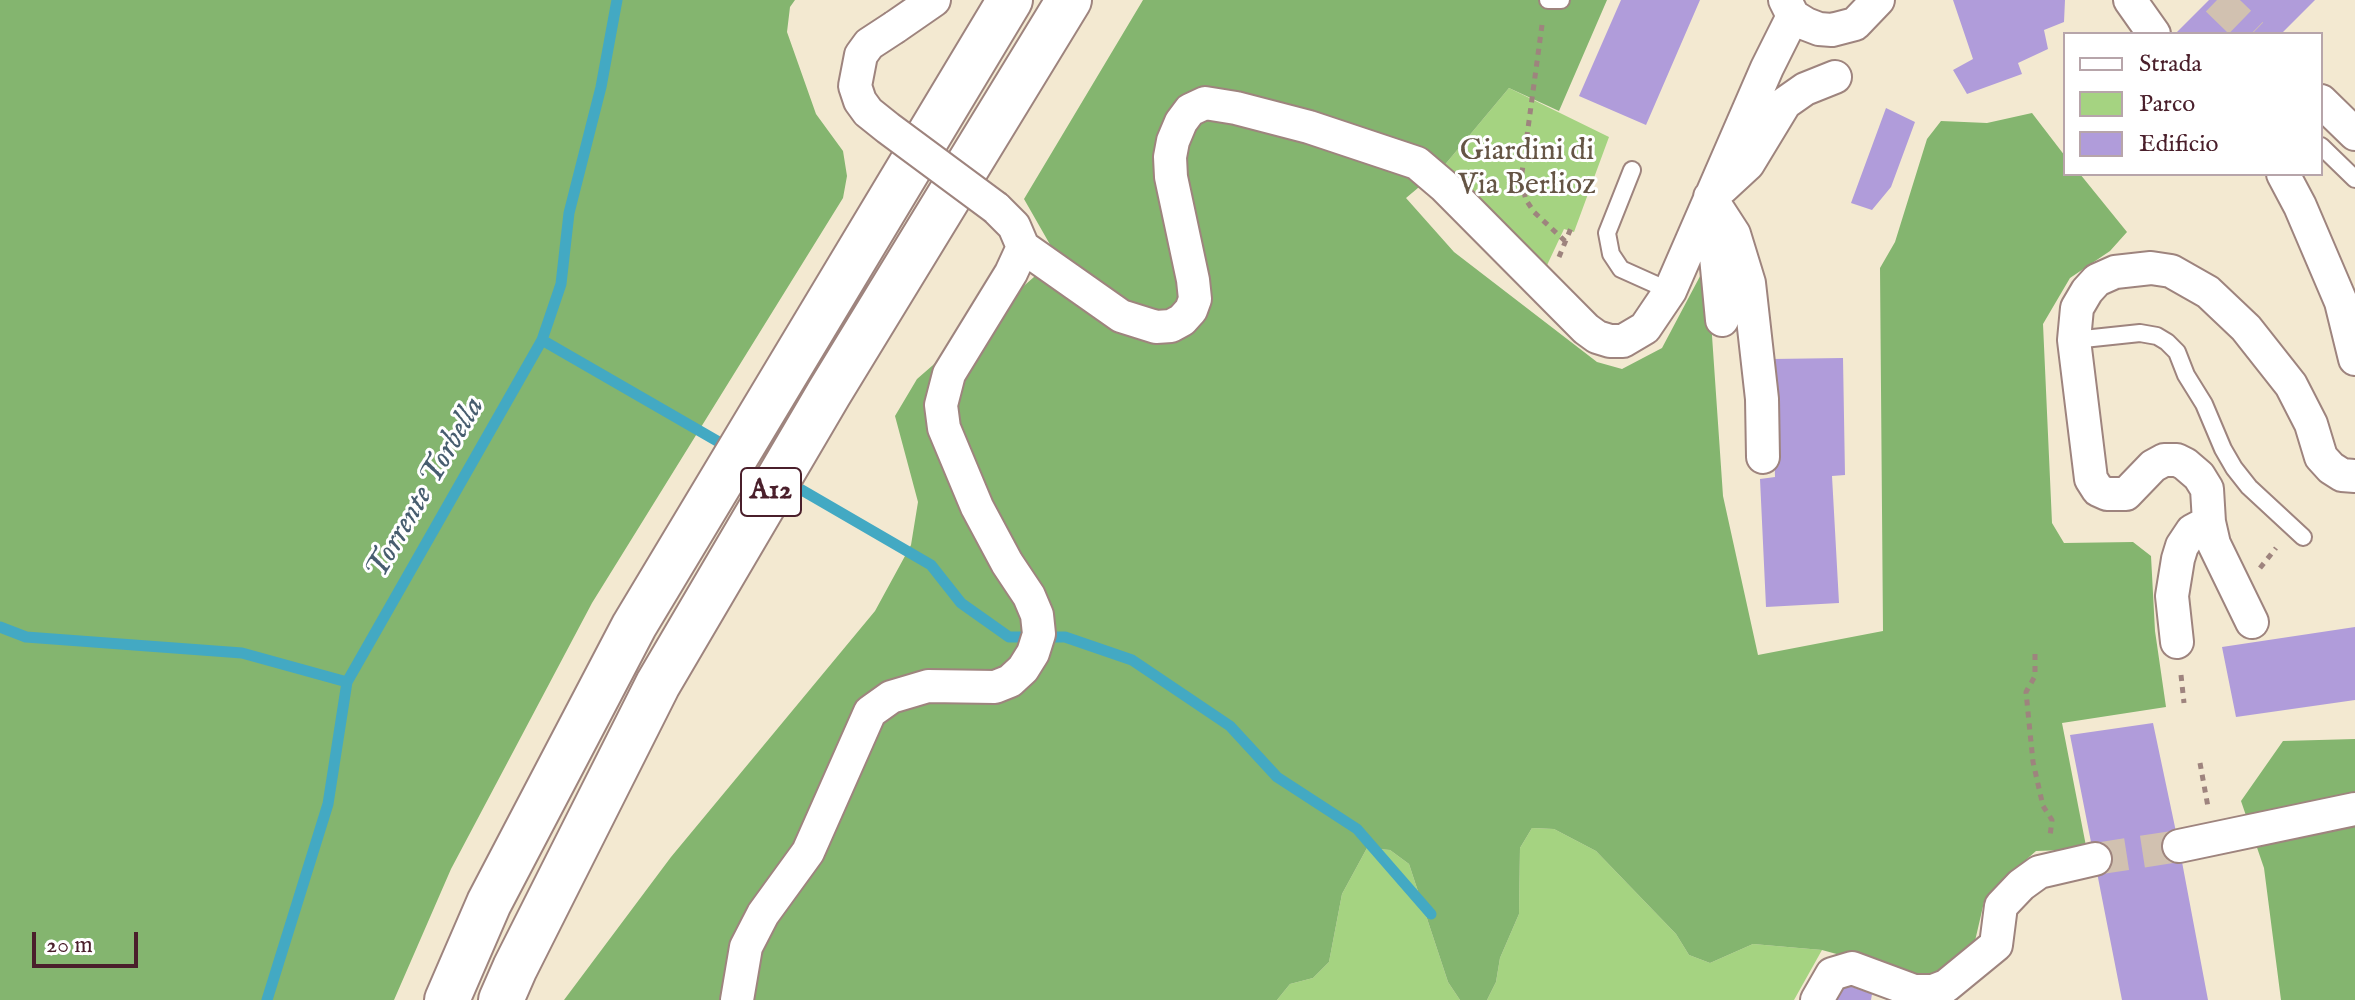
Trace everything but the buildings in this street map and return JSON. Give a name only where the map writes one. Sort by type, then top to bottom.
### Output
[{"type":"highway","name":"A12","points":[[447,1000],[489,903],[634,626],[1010,0]]},
{"type":"highway","name":"A12","points":[[501,1000],[658,684],[829,393],[1069,0]]},
{"type":"street","points":[[934,0],[869,44],[861,55],[855,86],[860,101],[868,112],[996,208],[1014,226],[1023,247],[1121,316],[1156,327],[1171,326],[1191,310],[1195,299],[1193,280],[1175,199],[1170,157],[1181,122],[1190,110],[1205,103],[1309,127],[1417,163],[1444,186],[1586,329],[1610,341],[1634,337],[1645,328],[1670,291],[1789,8],[1819,29],[1832,30],[1855,24],[1878,0]]},
{"type":"street","points":[[2130,0],[2153,32]]},
{"type":"street","points":[[1710,197],[1748,164],[1770,123],[1785,103],[1805,89],[1835,77]]},
{"type":"street","points":[[2323,103],[2355,134]]},
{"type":"street","points":[[2284,176],[2341,302],[2355,359]]},
{"type":"street","points":[[1710,197],[1722,320]]},
{"type":"street","points":[[1710,197],[1734,234],[1749,283],[1762,399],[1763,457]]},
{"type":"street","points":[[737,1000],[746,947],[763,914],[808,852],[870,712],[891,697],[928,686],[995,687],[1010,681],[1023,669],[1033,653],[1039,634],[1037,615],[977,507],[944,428],[941,405],[949,374],[1011,273],[1023,247]]},
{"type":"street","points":[[2252,622],[2214,544],[2207,489],[2199,476],[2177,460],[2164,460],[2153,466],[2126,494],[2107,494],[2098,490],[2091,479],[2074,340],[2077,308],[2097,280],[2115,272],[2151,268],[2171,271],[2191,281],[2234,316],[2279,368],[2311,424],[2321,457],[2342,475],[2355,476]]},
{"type":"street","points":[[2177,642],[2172,596],[2178,559],[2192,531],[2209,522]]},
{"type":"street","points":[[2179,846],[2355,809]]},
{"type":"street","points":[[1817,1000],[1832,974],[1852,968],[1914,991],[1933,991],[1946,986],[1996,945],[2001,906],[2009,896],[2039,872],[2095,859]]},
{"type":"lane","points":[[1546,8],[1561,0]]},
{"type":"lane","points":[[2323,148],[2355,179]]},
{"type":"lane","points":[[1632,170],[1607,233],[1611,254],[1621,269],[1670,291]]},
{"type":"lane","points":[[2074,340],[2140,333],[2157,336],[2167,342],[2177,352],[2234,468],[2249,487],[2303,537]]},
{"type":"path","points":[[1546,8],[1521,180],[1526,200],[1534,212],[1565,241]]},
{"type":"path","points":[[2229,577],[2250,564],[2257,572],[2276,548],[2288,523]]},
{"type":"path","points":[[2035,654],[2035,676],[2026,692],[2030,739],[2043,806],[2052,820],[2052,832]]},
{"type":"path","points":[[2200,763],[2215,839]]},
{"type":"green space","points":[[0,0],[795,0],[790,7],[787,32],[816,114],[843,151],[847,176],[843,198],[592,603],[451,869],[394,1000],[0,1000]]},
{"type":"green space","points":[[1143,0],[1607,0],[1559,111],[1509,88],[1443,167],[1406,198],[1454,252],[1597,362],[1622,369],[1662,348],[1707,263],[1723,496],[1758,655],[1883,631],[1880,268],[1895,242],[1927,139],[1941,121],[1987,123],[2032,113],[2063,153],[2063,176],[2082,176],[2127,232],[2110,251],[2070,278],[2043,324],[2052,523],[2064,543],[2133,542],[2151,556],[2155,631],[2166,707],[2062,723],[2086,846],[2036,851],[1984,902],[1975,941],[1954,974],[1928,979],[1822,950],[1753,944],[1710,963],[1689,955],[1676,934],[1596,851],[1554,829],[1532,828],[1520,848],[1519,914],[1500,958],[1496,982],[1487,1000],[1460,1000],[1448,982],[1409,864],[1390,850],[1367,848],[1342,894],[1329,962],[1313,978],[1290,984],[1277,1000],[564,1000],[671,857],[875,611],[911,545],[918,502],[895,416],[917,379],[1034,277],[1052,248],[1024,199]]},
{"type":"green space","name":"Giardini di Via Berlioz","points":[[1509,88],[1609,137],[1574,232],[1564,229],[1541,278],[1443,167]]},
{"type":"green space","points":[[2355,739],[2355,1000],[2281,1000],[2264,868],[2241,801],[2283,741]]},
{"type":"green space","points":[[1532,828],[1554,829],[1596,851],[1676,934],[1689,955],[1710,963],[1753,944],[1822,950],[1794,1000],[1487,1000],[1496,982],[1500,958],[1519,914],[1520,848]]},
{"type":"green space","points":[[1367,848],[1390,850],[1409,864],[1448,982],[1460,1000],[1277,1000],[1290,984],[1313,978],[1329,962],[1342,894]]},
{"type":"waterway","name":"Torrente Torbella","points":[[267,1000],[328,804],[347,682],[542,340],[561,284],[569,213],[601,87],[617,0]]},
{"type":"waterway","points":[[542,340],[731,449]]},
{"type":"waterway","points":[[788,482],[931,565],[961,603],[1009,637],[1065,637],[1132,660],[1230,726],[1277,777],[1357,829],[1431,914]]},
{"type":"waterway","points":[[0,627],[26,637],[242,653],[347,682]]},
{"type":"tunnel","points":[[2217,0],[2250,32]]},
{"type":"tunnel","points":[[2095,859],[2179,846]]}]
